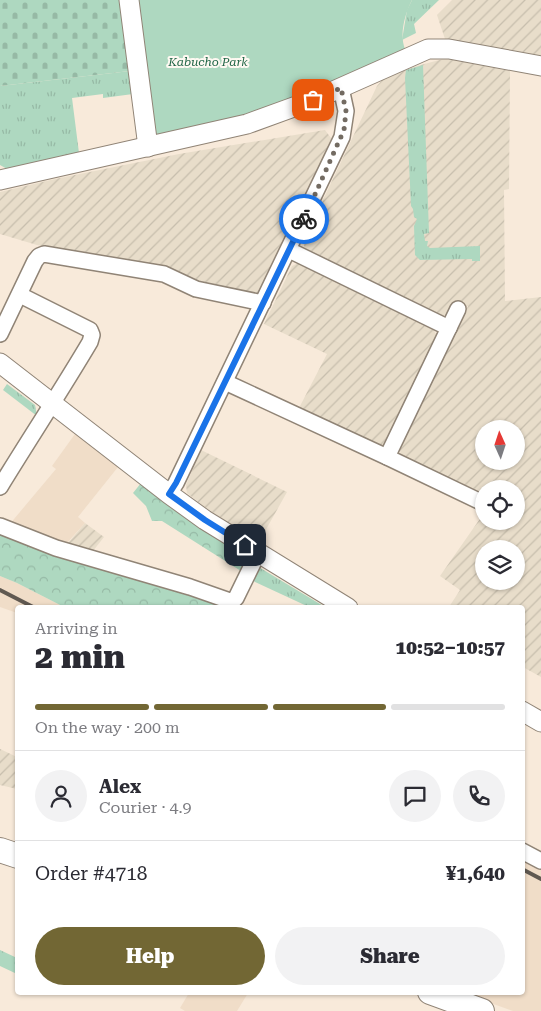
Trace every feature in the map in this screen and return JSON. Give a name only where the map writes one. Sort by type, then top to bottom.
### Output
[{"type":"highway","points":[[0,850],[15,855]]},
{"type":"highway","points":[[438,995],[482,1011]]},
{"type":"street","points":[[129,0],[148,146]]},
{"type":"street","points":[[0,180],[247,124],[283,112],[434,48],[450,49],[541,66]]},
{"type":"street","points":[[169,494],[342,138],[346,111],[341,88]]},
{"type":"street","points":[[289,250],[449,328]]},
{"type":"street","points":[[0,334],[35,261],[44,254],[164,274],[196,289],[263,303]]},
{"type":"street","points":[[0,486],[53,403],[90,342],[92,335],[90,330],[20,295]]},
{"type":"street","points":[[387,457],[458,308]]},
{"type":"street","points":[[0,363],[205,520],[343,605]]},
{"type":"street","points":[[224,382],[475,499]]},
{"type":"street","points":[[0,526],[56,548],[230,600],[236,598],[258,553]]},
{"type":"street","points":[[525,713],[541,722]]},
{"type":"street","points":[[525,853],[541,861]]},
{"type":"shaded area","points":[[452,0],[541,0],[541,57],[445,39],[437,15]]},
{"type":"shaded area","points":[[447,58],[510,71],[509,189],[504,190],[505,301],[541,297],[541,677],[525,668],[525,605],[450,605],[460,590],[440,576],[475,526],[475,530],[525,530],[525,480],[475,480],[475,490],[401,457],[400,450],[468,306],[451,309],[448,314],[441,317],[306,251],[303,242],[377,86],[383,79],[413,67]]},
{"type":"shaded area","points":[[325,130],[334,142],[260,295],[203,287],[171,270],[37,245],[0,234],[0,192],[179,154]]},
{"type":"shaded area","points":[[298,263],[434,330],[437,336],[384,445],[378,446],[299,408],[327,354],[264,324],[292,266]]},
{"type":"shaded area","points":[[75,434],[118,467],[78,517],[85,523],[66,544],[9,525],[56,469],[52,466]]},
{"type":"shaded area","points":[[201,450],[287,492],[259,542],[203,506],[187,493],[186,485]]},
{"type":"shaded area","points":[[85,523],[104,537],[93,551],[68,543]]},
{"type":"shaded area","points":[[0,576],[60,605],[15,605],[15,612],[0,607]]},
{"type":"shaded area","points":[[0,749],[15,756],[15,789],[0,785]]},
{"type":"shaded area","points":[[525,858],[541,866],[541,1011],[513,1011],[469,995],[525,995]]},
{"type":"shaded area","points":[[188,995],[247,995],[237,1011],[185,1011],[180,1008]]},
{"type":"green space","points":[[0,0],[122,0],[130,71],[0,86]]},
{"type":"green space","name":"Kabucho Park","points":[[137,0],[412,0],[404,24],[403,43],[405,49],[380,62],[269,109],[160,137],[153,131]]},
{"type":"green space","points":[[412,0],[439,0],[414,24],[416,33],[402,40],[407,10]]},
{"type":"green space","points":[[423,65],[429,233],[424,234],[425,241],[428,241],[427,246],[430,248],[480,246],[480,261],[472,261],[472,259],[420,260],[415,255],[414,226],[417,219],[414,217],[411,206],[405,78],[406,70]]},
{"type":"green space","points":[[130,71],[133,94],[103,98],[103,94],[72,98],[79,153],[9,170],[0,165],[0,86]]},
{"type":"green space","points":[[7,384],[35,405],[37,416],[3,390]]},
{"type":"green space","points":[[141,483],[172,507],[248,559],[241,571],[162,521],[152,521],[146,506],[133,493]]},
{"type":"green space","points":[[0,531],[88,563],[230,605],[60,605],[0,576]]},
{"type":"green space","points":[[257,566],[322,605],[305,605],[251,580]]},
{"type":"green space","points":[[0,950],[15,957],[15,973],[0,966]]},
{"type":"railway","points":[[0,590],[29,605]]},
{"type":"railway","points":[[525,871],[541,879]]},
{"type":"way so far","points":[[304,219],[342,138],[346,120],[341,88],[313,100]]},
{"type":"route","points":[[245,545],[205,520],[169,494],[304,219]]}]
